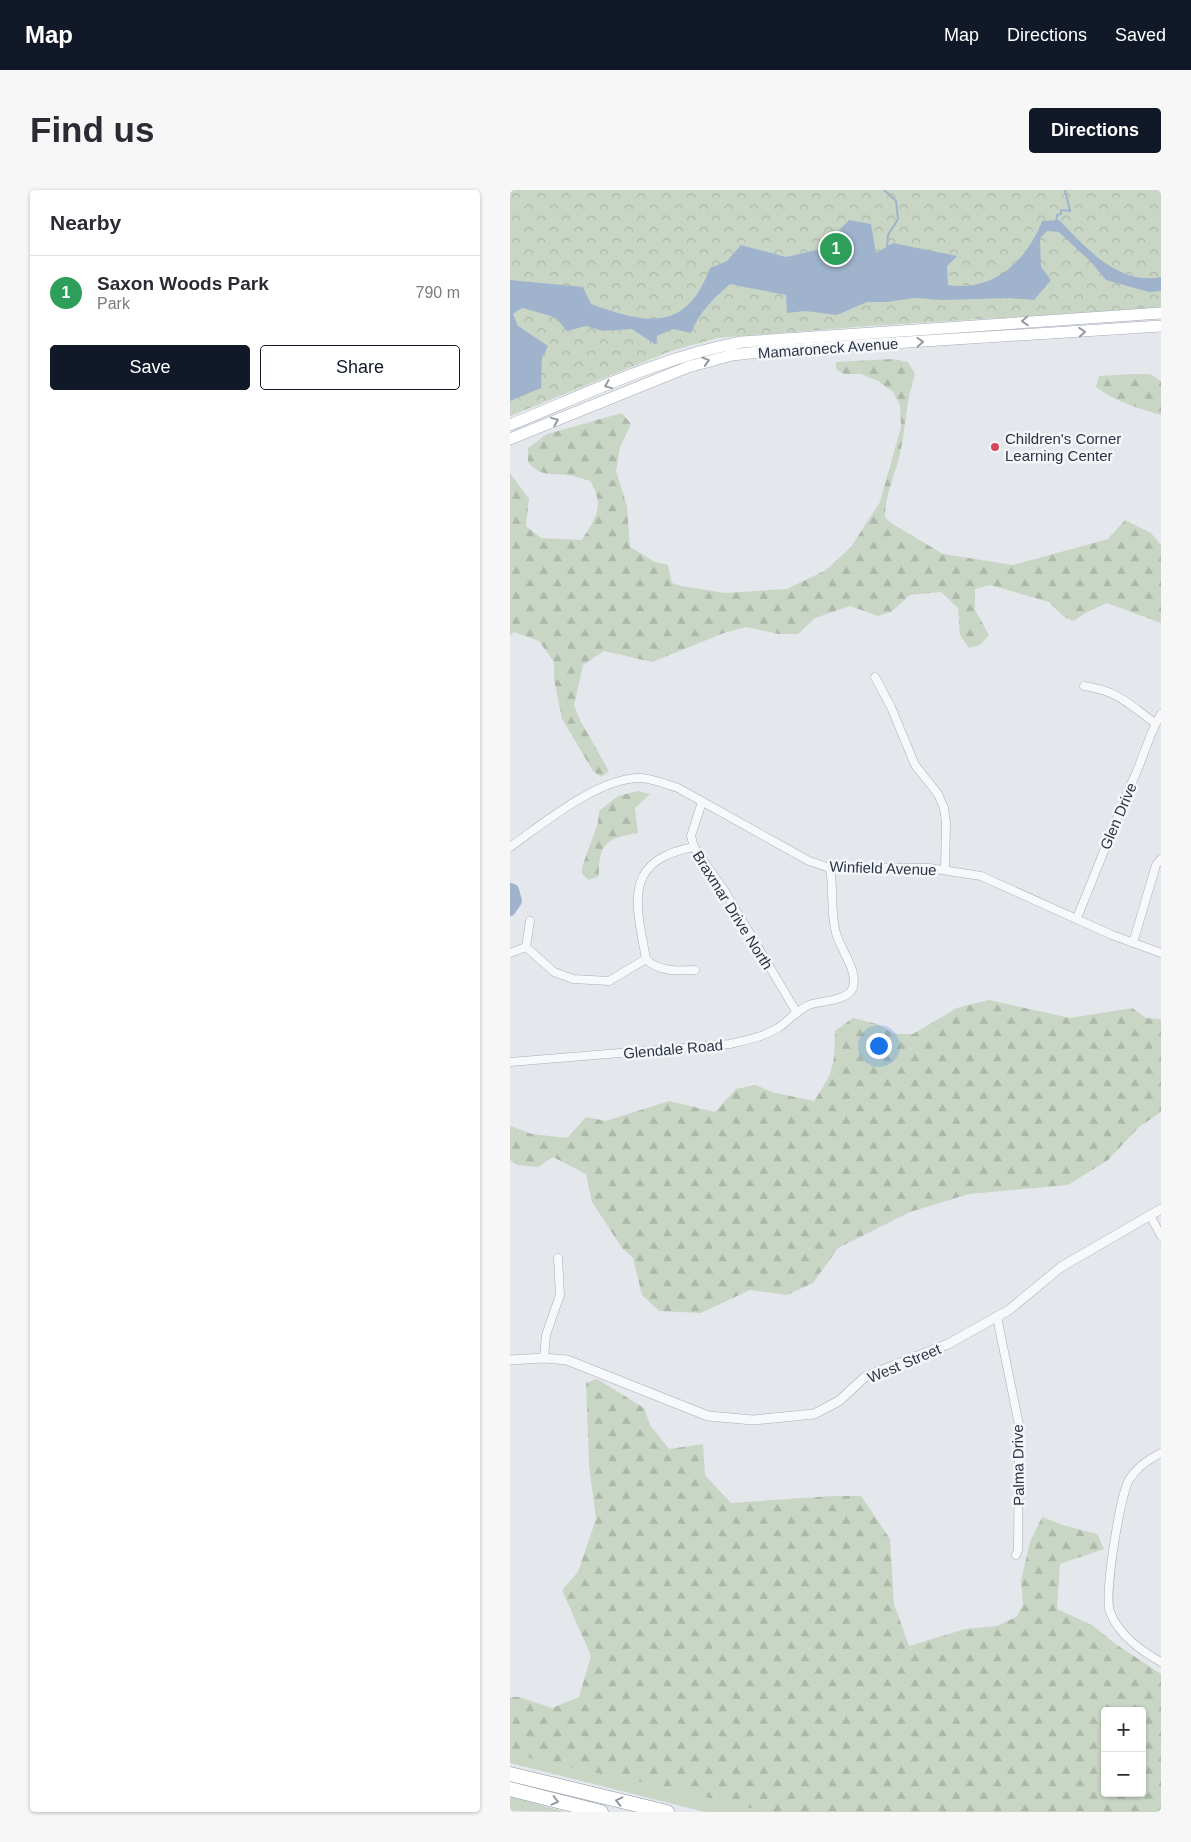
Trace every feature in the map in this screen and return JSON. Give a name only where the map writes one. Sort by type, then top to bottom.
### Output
[{"type":"highway","points":[[510,1774],[667,1812]]},
{"type":"highway","points":[[510,1789],[601,1812]]},
{"type":"main road","name":"Mamaroneck Avenue","points":[[510,424],[697,351],[761,339],[1161,313]]},
{"type":"main road","name":"Mamaroneck Avenue","points":[[510,439],[710,360],[767,351],[1161,326]]},
{"type":"street","points":[[1103,317],[1103,331]]},
{"type":"street","points":[[653,367],[659,379]]},
{"type":"street","points":[[875,677],[915,765],[938,794],[944,808],[946,824],[944,870]]},
{"type":"street","points":[[1084,686],[1102,688],[1115,694],[1155,723]]},
{"type":"street","name":"Glen Drive","points":[[1077,918],[1131,784],[1142,764],[1155,723],[1161,714]]},
{"type":"street","name":"Winfield Avenue","points":[[510,846],[600,787],[623,780],[640,778],[657,780],[678,788],[777,845],[810,861],[830,868],[929,868],[982,876],[1133,944],[1161,952]]},
{"type":"street","name":"Braxmar Drive North","points":[[702,802],[691,836],[694,847],[724,890],[796,1013]]},
{"type":"street","points":[[694,847],[675,850],[663,856],[643,876],[637,891],[638,910],[646,959],[651,964],[666,969],[695,970]]},
{"type":"street","points":[[1133,944],[1156,865],[1161,858]]},
{"type":"street","name":"Glendale Road","points":[[510,1062],[730,1044],[765,1035],[779,1028],[810,1004],[848,994],[853,988],[854,979],[836,934],[832,902],[834,887],[830,868]]},
{"type":"street","points":[[526,947],[530,921]]},
{"type":"street","points":[[526,947],[554,972],[573,979],[609,982],[646,959]]},
{"type":"street","points":[[510,953],[526,947]]},
{"type":"street","name":"West Street","points":[[510,1360],[544,1358],[567,1360],[708,1416],[753,1420],[789,1417],[827,1409],[865,1377],[948,1344],[997,1317],[1039,1287],[1061,1267],[1161,1209]]},
{"type":"street","points":[[1150,1215],[1161,1236]]},
{"type":"street","points":[[544,1358],[546,1335],[560,1295],[558,1258]]},
{"type":"street","name":"Palma Drive","points":[[997,1317],[1019,1425],[1020,1494],[1018,1550],[1016,1555]]},
{"type":"street","points":[[1161,1452],[1137,1469],[1125,1490],[1108,1603],[1116,1624],[1125,1635],[1142,1651],[1161,1662]]},
{"type":"green space","points":[[510,190],[1161,190],[1161,308],[869,326],[717,338],[671,351],[510,416]]},
{"type":"green space","points":[[892,359],[908,362],[915,374],[900,454],[885,509],[885,517],[891,523],[943,554],[1013,565],[1108,539],[1125,520],[1151,533],[1161,545],[1161,623],[1107,603],[1085,613],[1074,621],[1064,617],[1049,602],[990,585],[975,589],[975,610],[989,635],[980,645],[969,648],[960,635],[958,608],[941,592],[910,595],[891,612],[878,616],[850,606],[815,618],[798,634],[779,634],[746,627],[724,633],[652,662],[604,651],[583,665],[574,705],[580,720],[609,771],[601,777],[593,771],[562,719],[554,679],[554,662],[539,641],[514,632],[510,636],[510,473],[529,499],[526,526],[541,538],[582,540],[595,518],[598,505],[595,490],[590,481],[570,475],[546,473],[537,470],[528,462],[528,448],[547,434],[622,413],[631,424],[620,447],[616,471],[627,506],[630,547],[655,562],[668,565],[672,583],[681,586],[725,593],[787,589],[826,570],[851,547],[880,502],[901,427],[900,405],[893,392],[878,381],[861,374],[844,374],[836,369],[836,362]]},
{"type":"green space","points":[[1150,374],[1161,381],[1161,415],[1119,401],[1096,387],[1099,376]]},
{"type":"green space","points":[[638,791],[650,794],[635,808],[638,833],[619,837],[606,844],[600,856],[599,876],[589,880],[582,874],[582,867],[598,823],[599,811],[618,796]]},
{"type":"green space","points":[[989,1000],[1070,1018],[1132,1008],[1146,1018],[1161,1019],[1161,1112],[1139,1127],[1108,1160],[1068,1185],[969,1194],[910,1212],[838,1248],[813,1283],[787,1295],[750,1290],[701,1313],[659,1311],[642,1295],[633,1258],[622,1248],[592,1202],[586,1174],[553,1157],[538,1167],[517,1165],[510,1160],[510,1126],[532,1134],[567,1138],[586,1117],[606,1121],[669,1101],[715,1112],[736,1089],[756,1085],[772,1092],[814,1101],[832,1068],[835,1031],[853,1018],[877,1024],[895,1034],[913,1034],[957,1008]]},
{"type":"green space","points":[[597,1379],[644,1408],[650,1425],[669,1449],[703,1444],[705,1475],[731,1503],[833,1496],[861,1496],[890,1539],[894,1604],[909,1646],[965,1629],[997,1626],[1016,1617],[1023,1605],[1021,1581],[1030,1542],[1042,1517],[1066,1526],[1097,1534],[1104,1549],[1060,1564],[1057,1609],[1092,1625],[1117,1645],[1161,1674],[1161,1812],[766,1812],[661,1786],[551,1764],[510,1752],[510,1697],[519,1697],[552,1708],[579,1697],[591,1656],[562,1590],[578,1572],[596,1519],[589,1465],[586,1383]]},
{"type":"green space","points":[[510,1752],[551,1764],[661,1786],[766,1812],[705,1812],[510,1763]]},
{"type":"green space","points":[[510,1796],[565,1812],[510,1811]]},
{"type":"water","points":[[849,220],[871,224],[876,253],[893,243],[957,256],[947,266],[948,285],[964,286],[980,284],[1006,271],[1018,261],[1027,249],[1036,236],[1042,221],[1059,220],[1092,253],[1117,270],[1131,276],[1161,277],[1161,291],[1149,292],[1106,280],[1091,262],[1059,232],[1047,231],[1040,238],[1041,267],[1051,280],[1034,300],[1009,298],[943,300],[914,298],[887,302],[867,302],[837,315],[805,311],[787,313],[786,295],[730,284],[703,312],[691,333],[673,329],[657,336],[656,345],[632,329],[603,331],[586,326],[567,331],[545,305],[527,304],[513,314],[518,326],[548,346],[542,358],[541,388],[510,401],[510,280],[583,287],[591,304],[629,316],[646,319],[662,318],[676,313],[689,304],[700,289],[710,268],[727,261],[741,245],[786,257],[821,249]]},
{"type":"waterway","points":[[884,190],[896,201],[898,219],[888,235],[887,249]]},
{"type":"waterway","points":[[1056,223],[1057,215],[1061,214],[1061,210],[1070,211],[1065,190]]},
{"type":"waterway","points":[[510,298],[565,314]]},
{"type":"waterway","points":[[510,889],[513,890],[516,901],[510,910]]},
{"type":"place","name":"Saxon Woods Park","points":[[836,249]]},
{"type":"place","name":"Children's Corner Learning Center","points":[[995,447]]}]
